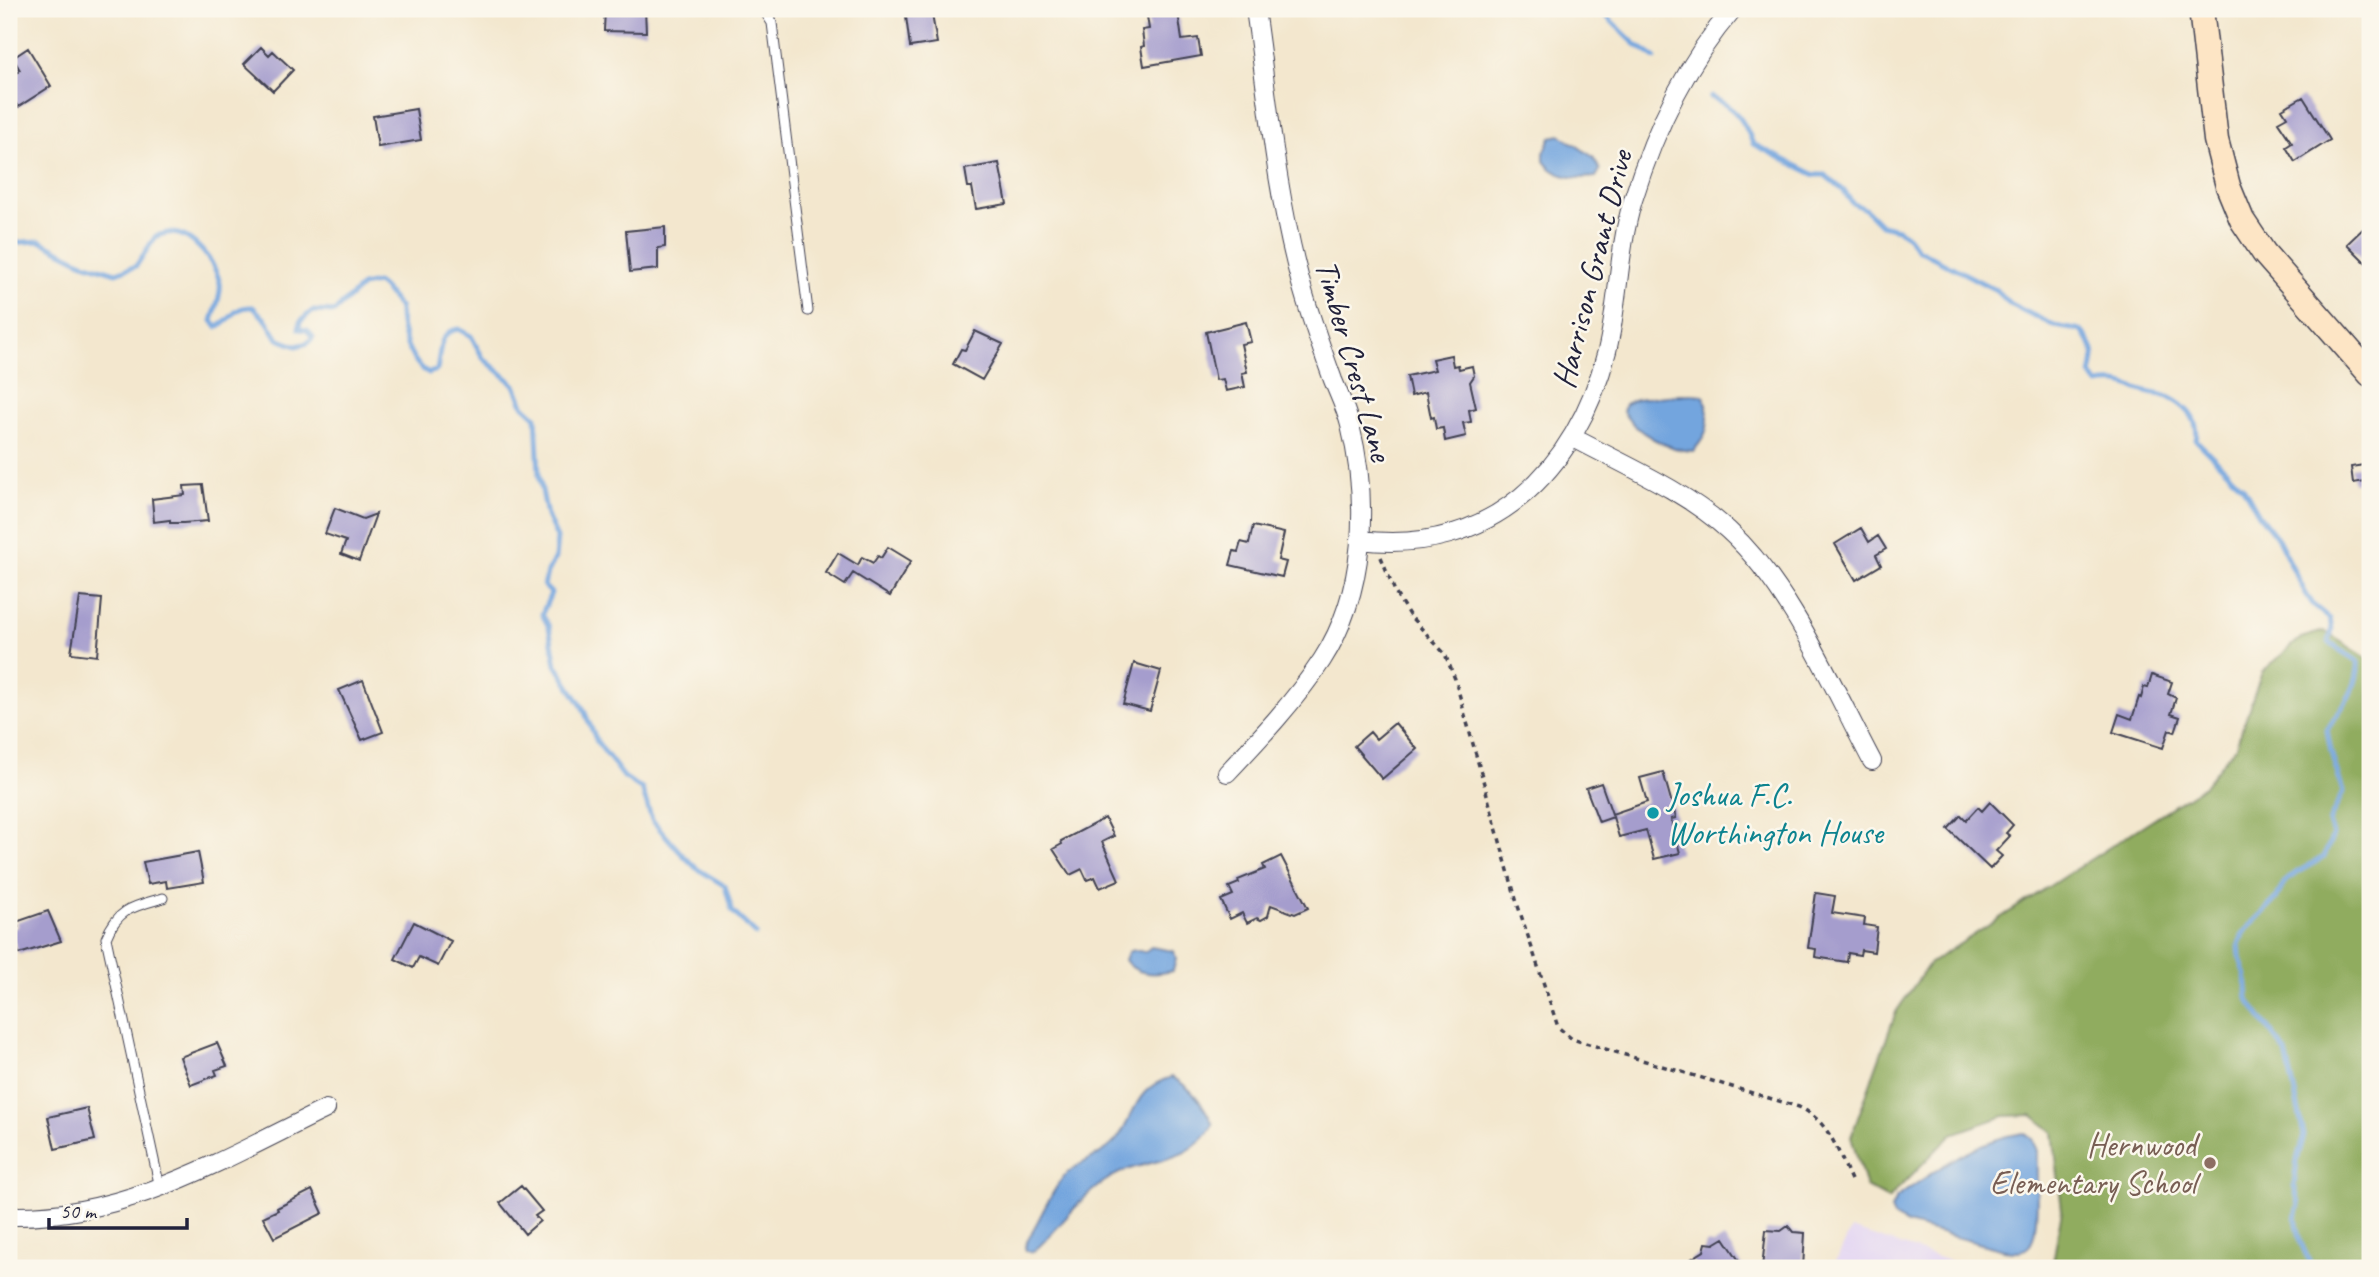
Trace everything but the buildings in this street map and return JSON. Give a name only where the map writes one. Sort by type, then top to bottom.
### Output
[{"type":"street","name":"Timber Crest Lane","points":[[1227,773],[1298,695],[1324,657],[1342,619],[1368,540],[1358,461],[1349,422],[1313,326],[1300,279],[1278,167],[1255,9]]},
{"type":"street","name":"Harrison Grant Drive","points":[[1368,540],[1415,542],[1447,536],[1473,526],[1504,509],[1532,488],[1554,465],[1592,398],[1608,348],[1622,247],[1632,202],[1651,147],[1698,55],[1733,9]]},
{"type":"street","points":[[2200,9],[2216,140],[2228,186],[2242,220],[2264,253],[2370,374]]},
{"type":"street","points":[[1572,437],[1682,496],[1716,520],[1741,543],[1767,573],[1790,606],[1872,761]]},
{"type":"street","points":[[9,1216],[93,1207],[126,1200],[177,1182],[326,1109]]},
{"type":"lane","points":[[763,9],[772,23],[808,312]]},
{"type":"lane","points":[[160,1188],[106,938],[113,921],[133,907],[163,898]]},
{"type":"path","points":[[1368,540],[1395,594],[1409,615],[1445,654],[1455,679],[1517,903],[1558,1027],[1572,1040],[1812,1113],[1828,1131],[1851,1180]]},
{"type":"shaded area","name":"Hernwood Elementary School","points":[[1851,1229],[1971,1268],[1833,1268]]},
{"type":"green space","points":[[2324,631],[2370,660],[2370,1268],[2052,1268],[2062,1210],[2053,1132],[2032,1115],[2004,1116],[1952,1134],[1888,1199],[1866,1187],[1851,1137],[1896,1012],[1929,964],[2204,786],[2236,746],[2262,672],[2301,638]]},
{"type":"water","points":[[1561,135],[1593,157],[1600,170],[1596,177],[1567,176],[1554,171],[1544,161],[1544,153],[1551,137]]},
{"type":"water","points":[[1703,395],[1708,410],[1706,431],[1693,451],[1663,444],[1654,439],[1636,427],[1623,412],[1625,404],[1636,399]]},
{"type":"water","points":[[1151,947],[1174,951],[1176,959],[1173,971],[1141,972],[1125,960],[1128,952],[1145,952]]},
{"type":"water","points":[[1172,1077],[1191,1091],[1209,1117],[1213,1125],[1203,1138],[1180,1154],[1138,1166],[1110,1178],[1088,1194],[1033,1252],[1026,1251],[1029,1238],[1064,1176],[1111,1145],[1124,1129],[1143,1094]]},
{"type":"water","points":[[2024,1133],[2032,1139],[2037,1151],[2035,1227],[2028,1248],[2018,1251],[2004,1250],[1907,1224],[1894,1217],[1891,1209],[1896,1198],[1941,1167],[1989,1142]]},
{"type":"waterway","points":[[1599,9],[1634,43],[1655,58]]},
{"type":"waterway","points":[[1711,97],[1737,115],[1753,144],[1815,175],[1825,175],[1844,191],[1852,203],[1865,209],[1881,225],[1898,229],[1917,249],[1996,290],[2010,304],[2055,326],[2082,331],[2093,351],[2091,375],[2098,384],[2118,383],[2163,395],[2186,409],[2196,426],[2196,440],[2243,487],[2259,515],[2278,539],[2306,594],[2314,606],[2330,619],[2332,630],[2329,642],[2358,662],[2352,690],[2327,730],[2343,792],[2329,822],[2333,835],[2324,857],[2284,883],[2276,899],[2244,932],[2239,944],[2248,999],[2286,1053],[2304,1135],[2294,1185],[2299,1204],[2296,1218],[2301,1243],[2312,1268]]},
{"type":"waterway","points":[[9,243],[40,241],[81,262],[116,273],[136,266],[156,236],[168,233],[180,235],[196,244],[217,275],[220,292],[212,321],[217,327],[237,311],[253,307],[267,321],[278,339],[296,346],[308,343],[313,337],[307,330],[299,329],[300,322],[312,311],[334,312],[362,286],[377,283],[400,308],[401,325],[411,353],[429,373],[437,370],[441,344],[446,335],[458,329],[471,336],[483,358],[515,385],[523,405],[536,417],[539,475],[547,516],[557,538],[555,558],[547,572],[544,586],[551,593],[542,614],[549,627],[556,665],[583,708],[597,742],[624,777],[642,789],[652,820],[696,868],[725,886],[732,911],[756,934]]},
{"type":"place","name":"Joshua F.C. Worthington House","points":[[1653,813]]},
{"type":"place","name":"Hernwood Elementary School","points":[[2210,1163]]}]
